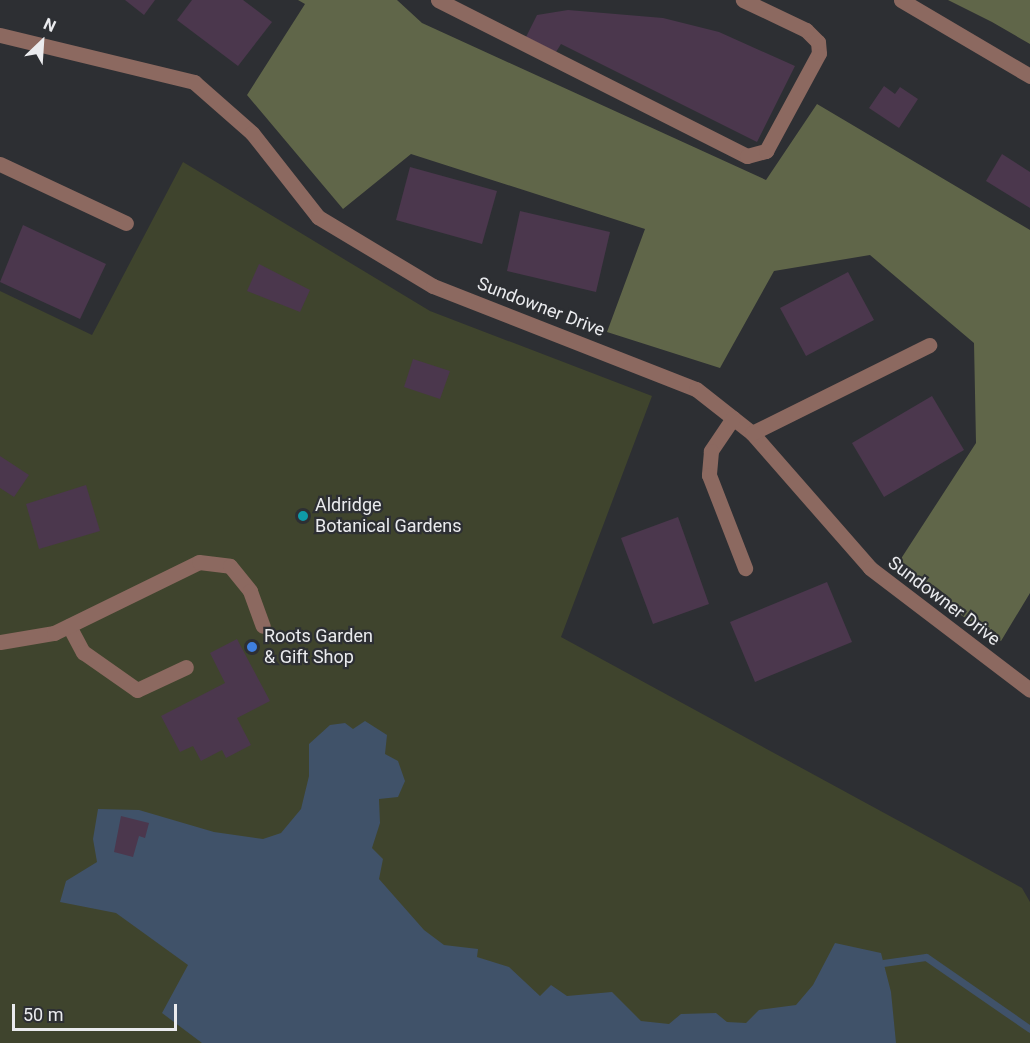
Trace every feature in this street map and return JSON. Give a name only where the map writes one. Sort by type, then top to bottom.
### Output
[{"type":"street","points":[[438,0],[747,156],[766,151],[819,53],[818,42],[806,30],[743,0]]},
{"type":"street","points":[[901,0],[1030,76]]},
{"type":"street","name":"Sundowner Drive","points":[[0,35],[194,82],[252,133],[318,217],[433,286],[696,389],[752,433],[870,568],[1030,690]]},
{"type":"street","points":[[0,164],[126,223]]},
{"type":"street","points":[[752,433],[929,345]]},
{"type":"street","points":[[733,418],[711,452],[708,475],[745,568]]},
{"type":"street","points":[[0,642],[69,626],[199,561],[230,566],[250,591],[263,626]]},
{"type":"street","points":[[69,626],[83,652],[138,690],[186,667]]},
{"type":"green space","points":[[298,0],[397,0],[422,23],[766,180],[817,104],[1030,230],[1030,593],[1001,641],[893,571],[976,443],[974,343],[870,255],[774,271],[720,368],[607,332],[645,229],[411,154],[343,209],[247,95],[305,4]]},
{"type":"green space","points":[[948,0],[1030,0],[1030,44],[992,22]]},
{"type":"green space","name":"Aldridge Botanical Gardens","points":[[183,162],[430,311],[652,396],[561,637],[1022,888],[1030,902],[1030,1043],[0,1043],[0,291],[92,335]]},
{"type":"water","points":[[365,721],[387,735],[385,754],[398,761],[405,781],[398,797],[379,799],[380,823],[372,848],[383,859],[379,879],[424,930],[444,945],[478,949],[477,957],[509,967],[540,996],[551,985],[567,996],[612,992],[641,1021],[669,1024],[681,1014],[716,1013],[727,1022],[746,1023],[759,1010],[796,1005],[813,985],[835,943],[881,953],[891,992],[896,1043],[202,1043],[162,1013],[188,965],[116,913],[60,902],[66,881],[97,862],[93,839],[98,809],[139,810],[214,832],[263,839],[281,833],[301,809],[309,776],[309,744],[330,725],[345,723],[353,729]]},
{"type":"building","points":[[125,0],[155,0],[144,15]]},
{"type":"building","points":[[192,0],[243,0],[272,22],[238,66],[177,20]]},
{"type":"building","points":[[568,10],[663,18],[719,32],[795,66],[757,142],[561,44],[556,52],[526,37],[537,15]]},
{"type":"building","points":[[884,86],[895,94],[900,87],[918,99],[899,128],[869,108]]},
{"type":"building","points":[[1002,154],[1030,172],[1030,208],[986,181]]},
{"type":"building","points":[[410,167],[497,191],[482,244],[396,220]]},
{"type":"building","points":[[520,211],[610,232],[596,292],[507,271]]},
{"type":"building","points":[[23,225],[106,264],[80,319],[0,282]]},
{"type":"building","points":[[259,264],[310,290],[300,312],[247,291]]},
{"type":"building","points":[[848,272],[874,320],[806,356],[780,308]]},
{"type":"building","points":[[413,359],[450,371],[440,399],[404,387]]},
{"type":"building","points":[[932,396],[964,450],[884,497],[852,443]]},
{"type":"building","points":[[0,456],[29,475],[14,497],[0,488]]},
{"type":"building","points":[[86,485],[100,531],[39,549],[26,504]]},
{"type":"building","points":[[678,517],[709,604],[653,624],[621,538]]},
{"type":"building","points":[[827,582],[852,642],[755,682],[730,622]]},
{"type":"building","points":[[237,639],[270,701],[237,718],[251,745],[226,758],[222,750],[201,761],[193,746],[180,752],[161,716],[225,683],[210,653]]},
{"type":"building","points":[[121,816],[149,823],[145,838],[139,836],[133,857],[114,852]]},
{"type":"waterway","points":[[883,963],[926,957],[1030,1029]]},
{"type":"place","name":"Aldridge Botanical Gardens","points":[[303,516]]},
{"type":"place","name":"Roots Garden & Gift Shop","points":[[252,647]]}]
